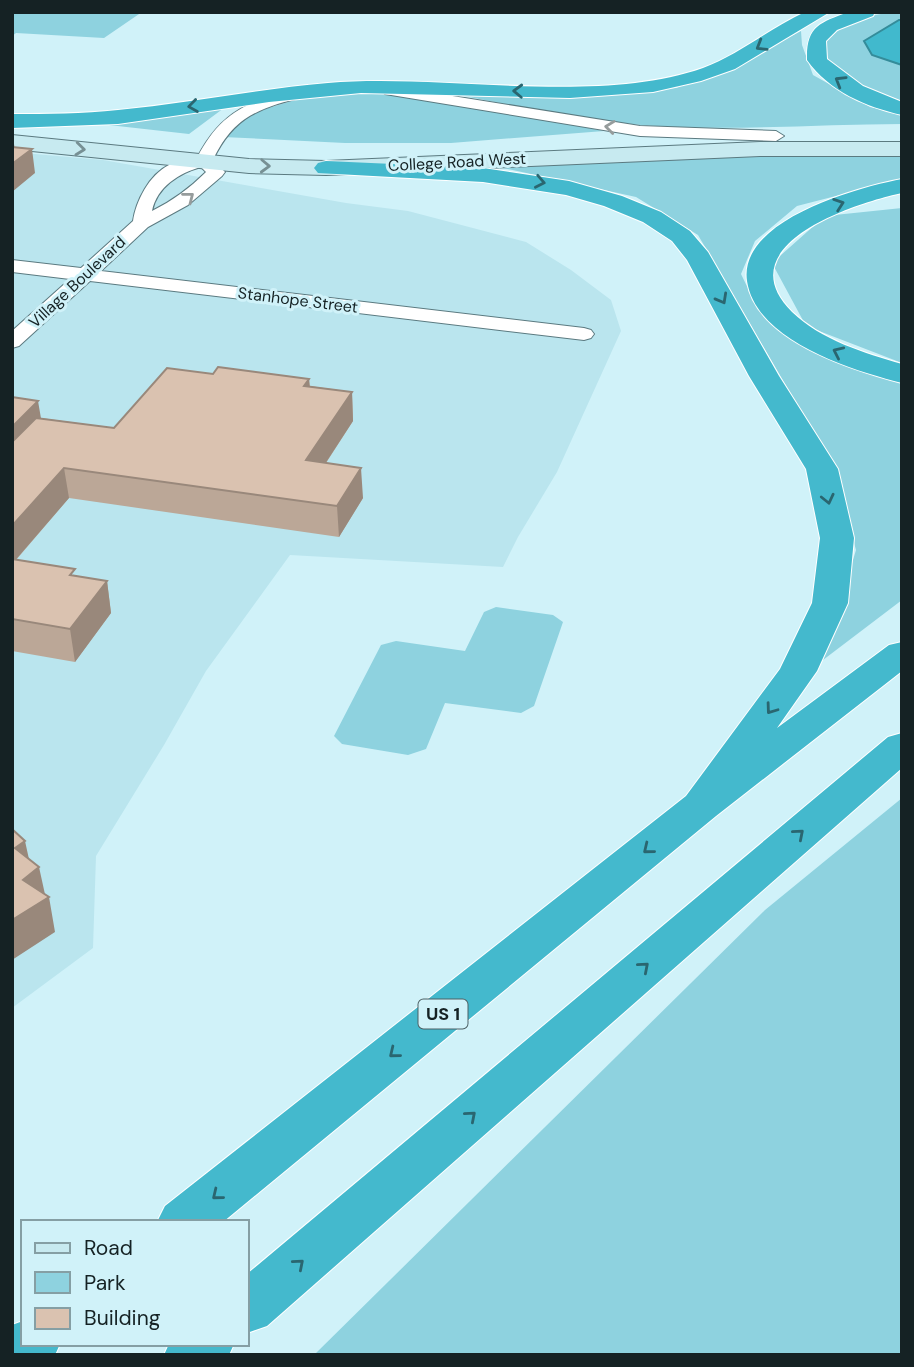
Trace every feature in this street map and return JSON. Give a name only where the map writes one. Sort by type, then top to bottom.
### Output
[{"type":"highway","points":[[12,123],[118,117],[309,91],[414,87],[593,92],[666,84],[721,68],[821,12]]},
{"type":"highway","points":[[866,12],[830,26],[817,40],[817,60],[831,77],[862,94],[902,109]]},
{"type":"highway","points":[[326,168],[483,175],[569,188],[613,201],[652,217],[681,236],[699,258],[764,376],[822,469],[837,538],[830,603],[799,671],[701,806]]},
{"type":"highway","points":[[902,186],[834,204],[792,225],[765,253],[760,280],[771,304],[800,332],[841,354],[902,374]]},
{"type":"highway","name":"US 1","points":[[186,1220],[701,806],[902,653]]},
{"type":"highway","points":[[248,1307],[902,746]]},
{"type":"street","points":[[207,153],[231,118],[251,107],[309,91],[404,92],[640,131],[776,136]]},
{"type":"street","name":"College Road West","points":[[12,123],[207,153],[249,166],[326,168],[760,149],[902,149]]},
{"type":"street","name":"College Road West","points":[[12,142],[207,153],[415,153],[776,136],[902,135]]},
{"type":"street","name":"Village Boulevard","points":[[12,342],[142,223],[168,212],[188,199],[207,181],[216,172],[207,153],[174,169],[150,194],[144,207],[142,223]]},
{"type":"street","name":"Stanhope Street","points":[[12,266],[584,334]]},
{"type":"shaded area","points":[[902,20],[902,65],[872,55],[864,41]]},
{"type":"shaded area","points":[[12,152],[103,160],[346,203],[408,211],[526,242],[571,270],[611,300],[621,331],[557,472],[503,567],[290,555],[206,671],[96,856],[93,948],[12,1008]]},
{"type":"green space","points":[[12,12],[142,12],[104,38],[16,33],[12,36]]},
{"type":"green space","points":[[902,12],[902,20],[865,41],[872,55],[902,65],[902,101],[860,85],[833,69],[822,45],[850,20]]},
{"type":"green space","points":[[801,31],[802,45],[813,75],[870,107],[902,114],[902,124],[739,128],[641,125],[564,115],[436,91],[577,95],[676,88],[745,60]]},
{"type":"green space","points":[[372,92],[428,97],[604,131],[451,143],[345,143],[223,137],[252,113],[308,96]]},
{"type":"green space","points":[[228,105],[189,134],[82,122]]},
{"type":"green space","points":[[799,151],[902,157],[902,179],[797,206],[755,241],[741,274],[756,305],[795,340],[902,378],[902,600],[823,660],[856,550],[833,466],[698,235],[636,197],[503,168]]},
{"type":"green space","points":[[902,208],[902,363],[806,326],[772,263],[825,216]]},
{"type":"green space","points":[[496,607],[553,615],[563,622],[534,706],[521,713],[445,703],[426,749],[408,755],[342,744],[334,736],[381,645],[396,641],[465,651],[484,612]]},
{"type":"green space","points":[[902,798],[902,1355],[314,1355],[765,910]]},
{"type":"building","points":[[12,147],[32,149],[12,164]]},
{"type":"building","points":[[218,367],[309,379],[304,386],[352,392],[306,460],[361,468],[337,506],[64,468],[12,526],[12,442],[36,418],[114,428],[167,368],[213,374]]},
{"type":"building","points":[[12,397],[38,401],[12,427]]},
{"type":"building","points":[[12,559],[75,569],[70,575],[107,581],[70,629],[12,619]]},
{"type":"building","points":[[12,829],[25,841],[15,848],[39,867],[23,880],[49,897],[12,920]]}]
